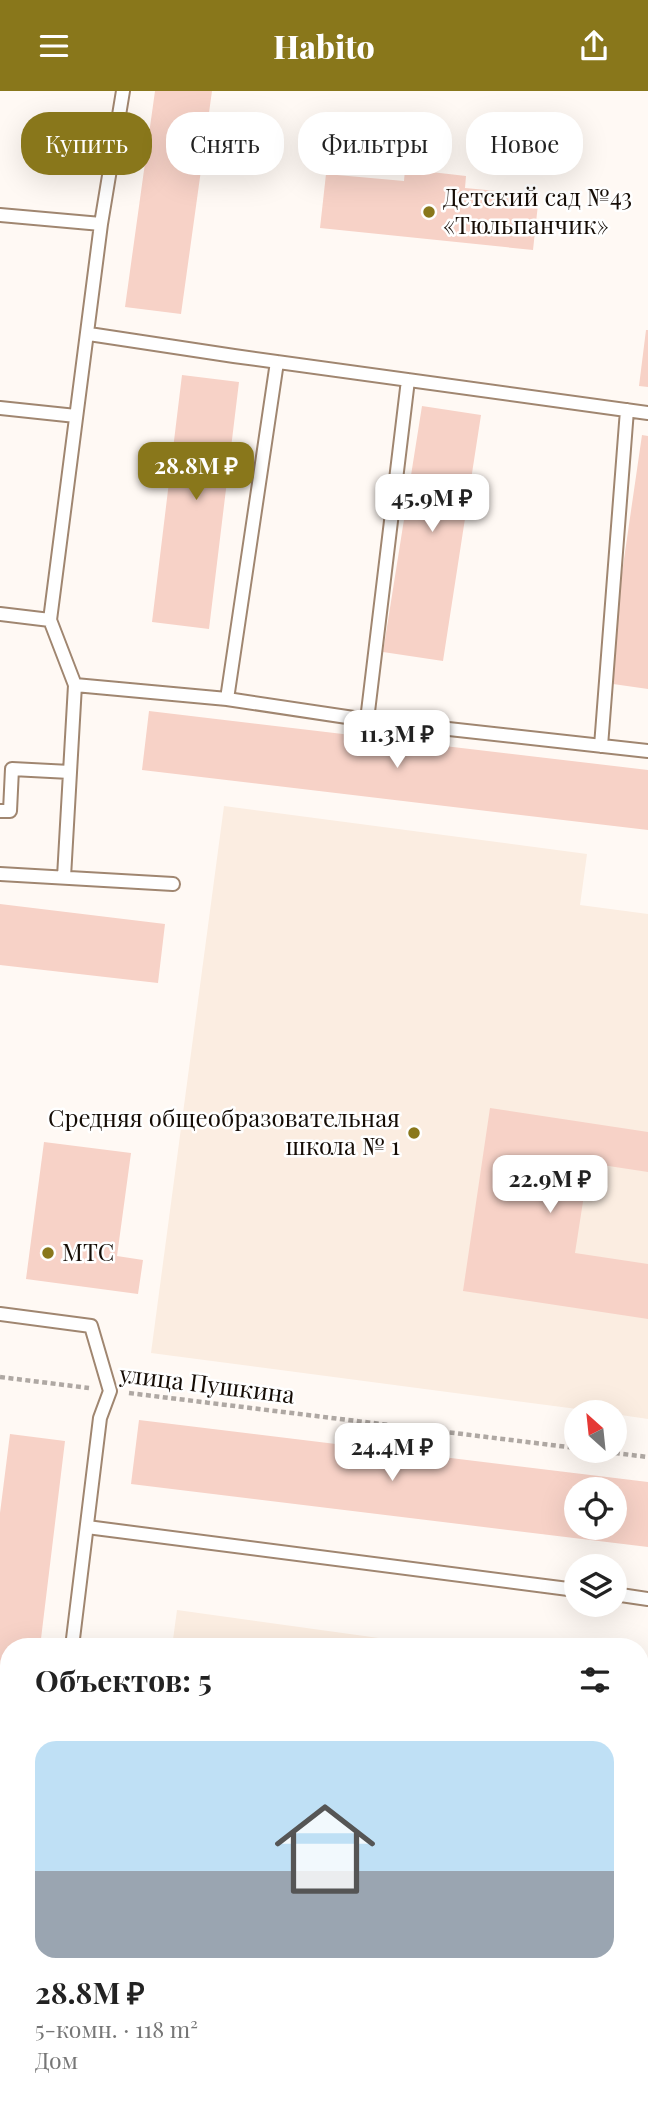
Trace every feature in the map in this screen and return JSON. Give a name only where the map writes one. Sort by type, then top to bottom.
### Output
[{"type":"lane","points":[[64,877],[75,685],[50,620],[89,334],[101,224],[123,91]]},
{"type":"lane","points":[[0,215],[101,224]]},
{"type":"lane","points":[[89,334],[648,413]]},
{"type":"lane","points":[[227,699],[277,362]]},
{"type":"lane","points":[[366,720],[408,380]]},
{"type":"lane","points":[[0,408],[76,416]]},
{"type":"lane","points":[[600,746],[626,410]]},
{"type":"lane","points":[[0,614],[50,620]]},
{"type":"lane","points":[[75,685],[227,699],[366,720],[648,751]]},
{"type":"lane","points":[[0,811],[10,811],[12,769],[70,772]]},
{"type":"lane","points":[[0,874],[173,884]]},
{"type":"lane","points":[[0,1314],[91,1326],[110,1391],[100,1418],[73,1638]]},
{"type":"lane","points":[[87,1527],[564,1588]]},
{"type":"lane","points":[[627,1596],[648,1599]]},
{"type":"path","name":"улица Пушкина","points":[[0,1377],[564,1447]]},
{"type":"path","points":[[627,1454],[648,1457]]},
{"type":"shaded area","name":"Средняя общеобразовательная школа № 1","points":[[224,806],[587,854],[580,905],[648,914],[648,1419],[627,1416],[627,1400],[564,1400],[564,1407],[151,1353]]},
{"type":"shaded area","points":[[177,1610],[379,1638],[173,1638]]},
{"type":"building","points":[[155,91],[212,91],[209,112],[166,112],[166,175],[200,175],[181,314],[125,307],[143,175],[152,175],[152,113]]},
{"type":"building","name":"Детский сад №43 «Тюльпанчик»","points":[[452,174],[466,176],[465,188],[539,195],[533,250],[320,228],[326,175],[404,181],[404,175]]},
{"type":"building","points":[[648,330],[648,387],[639,386]]},
{"type":"building","points":[[182,375],[239,382],[209,629],[152,622]]},
{"type":"building","points":[[422,406],[481,415],[443,661],[383,652]]},
{"type":"building","points":[[642,435],[648,436],[648,689],[606,683]]},
{"type":"building","points":[[149,711],[648,770],[648,830],[142,770]]},
{"type":"building","points":[[0,904],[165,924],[158,983],[0,965]]},
{"type":"building","points":[[490,1108],[648,1132],[648,1172],[589,1163],[575,1253],[648,1264],[648,1319],[463,1291]]},
{"type":"building","points":[[44,1142],[131,1153],[117,1256],[143,1260],[138,1294],[26,1279]]},
{"type":"building","points":[[139,1420],[607,1477],[564,1477],[564,1537],[131,1484]]},
{"type":"building","points":[[10,1434],[65,1441],[41,1638],[0,1638],[0,1513]]},
{"type":"building","points":[[627,1479],[648,1482],[648,1547],[591,1540],[627,1540]]},
{"type":"place","name":"Детский сад №43 «Тюльпанчик»","points":[[429,212]]},
{"type":"place","name":"Средняя общеобразовательная школа № 1","points":[[414,1133]]},
{"type":"place","name":"МТС","points":[[48,1253]]}]
